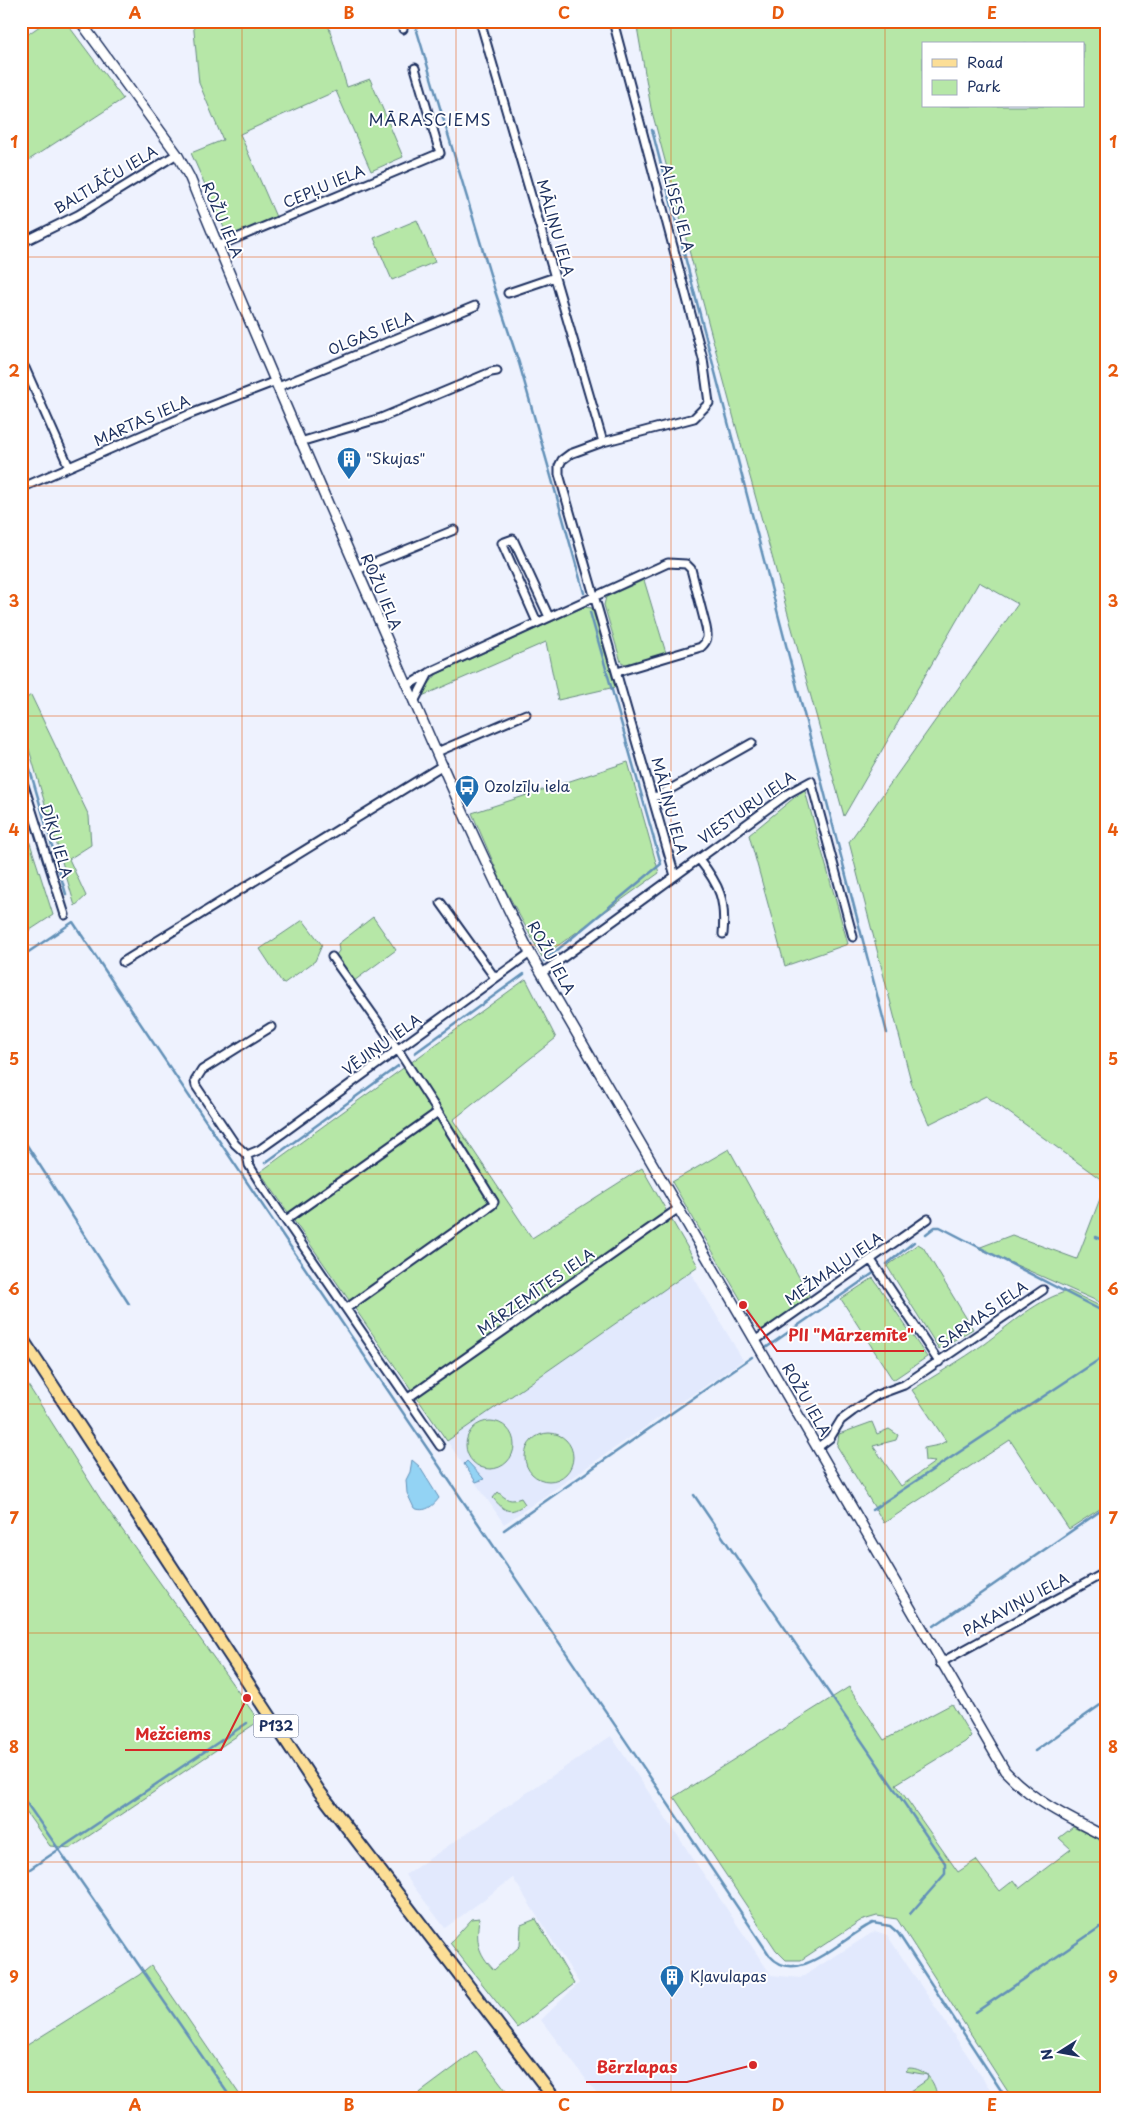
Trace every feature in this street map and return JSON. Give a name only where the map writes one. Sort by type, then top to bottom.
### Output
[{"type":"main road","name":"P132","points":[[21,1338],[319,1791],[554,2098]]},
{"type":"street","name":"ROŽU IELA","points":[[80,21],[177,154],[190,178],[300,442],[414,702],[494,880],[530,953],[756,1340],[992,1751],[1010,1777],[1037,1800],[1106,1837]]},
{"type":"street","points":[[400,21],[403,29]]},
{"type":"street","name":"MĀLIŅU IELA","points":[[480,21],[603,442],[570,454],[562,460],[559,474],[675,876],[542,974]]},
{"type":"street","name":"ALISES IELA","points":[[603,442],[694,418],[709,403],[703,359],[613,21]]},
{"type":"street","name":"CEPĻU IELA","points":[[218,246],[440,153],[415,68]]},
{"type":"street","name":"BALTLĀČU IELA","points":[[21,243],[78,215],[177,154]]},
{"type":"street","points":[[508,293],[555,277]]},
{"type":"street","name":"OLGAS IELA","points":[[277,384],[474,306]]},
{"type":"street","points":[[25,368],[69,467]]},
{"type":"street","points":[[300,442],[381,418],[497,371]]},
{"type":"street","name":"MARTAS IELA","points":[[21,488],[188,415],[277,384]]},
{"type":"street","points":[[357,570],[454,530]]},
{"type":"street","points":[[537,622],[502,543],[513,539],[549,617]]},
{"type":"street","points":[[407,686],[430,673],[537,622],[668,563],[686,564],[691,570],[706,627],[708,636],[705,643],[701,647],[617,672]]},
{"type":"street","points":[[414,702],[430,673]]},
{"type":"street","points":[[437,752],[526,714]]},
{"type":"street","points":[[653,797],[660,795],[752,743]]},
{"type":"street","points":[[123,962],[443,765]]},
{"type":"street","name":"DĪĶU IELA","points":[[21,776],[65,915]]},
{"type":"street","name":"VIESTURU IELA","points":[[675,876],[789,792],[811,781],[853,937]]},
{"type":"street","points":[[700,859],[720,889],[724,920],[723,934]]},
{"type":"street","points":[[441,903],[495,978]]},
{"type":"street","name":"VĒJIŅU IELA","points":[[247,1155],[260,1150],[530,953]]},
{"type":"street","points":[[332,957],[398,1050],[494,1202],[347,1308]]},
{"type":"street","points":[[271,1028],[202,1070],[194,1081],[196,1086],[235,1144],[247,1155],[249,1165],[440,1446]]},
{"type":"street","points":[[286,1220],[438,1112]]},
{"type":"street","name":"MĀRZEMĪTES IELA","points":[[408,1398],[679,1208]]},
{"type":"street","name":"MEŽMAĻU IELA","points":[[756,1340],[928,1219]]},
{"type":"street","points":[[871,1260],[939,1362]]},
{"type":"street","name":"SARMAS IELA","points":[[817,1448],[830,1438],[842,1420],[853,1411],[877,1395],[904,1384],[939,1362],[978,1336],[996,1320],[1044,1290]]},
{"type":"street","name":"PAKAVIŅU IELA","points":[[940,1662],[1106,1572]]},
{"type":"shaded area","points":[[690,1271],[743,1360],[504,1524],[447,1441]]},
{"type":"shaded area","points":[[611,1736],[771,1975],[800,1978],[875,1931],[887,1935],[996,2098],[600,2098],[541,2020],[579,1983],[513,1878],[445,1928],[405,1875]]},
{"type":"green space","points":[[47,21],[65,21],[123,99],[21,165],[21,39]]},
{"type":"green space","points":[[193,21],[327,21],[347,87],[370,79],[403,157],[371,171],[336,91],[240,134],[276,217],[228,237],[191,153],[223,140],[199,83]]},
{"type":"green space","points":[[636,21],[1106,21],[1106,1183],[986,1096],[929,1124],[912,1085],[849,842],[1018,604],[979,582],[844,816],[737,430],[651,108]]},
{"type":"green space","points":[[417,220],[435,262],[392,280],[374,238]]},
{"type":"green space","points":[[644,580],[666,653],[628,665],[621,662],[604,605],[606,597]]},
{"type":"green space","points":[[584,607],[592,608],[615,687],[558,700],[546,642],[422,696],[421,693],[437,674]]},
{"type":"green space","points":[[31,695],[89,816],[91,845],[69,859],[86,896],[75,906],[21,722],[21,702]]},
{"type":"green space","points":[[628,762],[659,873],[542,957],[503,885],[472,813]]},
{"type":"green space","points":[[805,791],[848,944],[785,966],[749,835]]},
{"type":"green space","points":[[21,815],[53,915],[21,936]]},
{"type":"green space","points":[[373,917],[396,950],[354,981],[336,955],[339,951],[338,944]]},
{"type":"green space","points":[[303,920],[322,945],[315,961],[283,984],[260,949]]},
{"type":"green space","points":[[526,979],[556,1038],[453,1120],[532,1238],[642,1168],[698,1266],[447,1441],[260,1172]]},
{"type":"green space","points":[[729,1149],[810,1297],[767,1329],[758,1329],[672,1182]]},
{"type":"green space","points":[[1106,1183],[1106,1305],[978,1248],[1012,1235],[1077,1259]]},
{"type":"green space","points":[[918,1244],[923,1247],[973,1329],[939,1349],[887,1266]]},
{"type":"green space","points":[[873,1278],[927,1357],[893,1380],[841,1299]]},
{"type":"green space","points":[[1069,1291],[1106,1309],[1106,1505],[1069,1529],[1010,1440],[884,1523],[837,1446],[839,1434],[872,1422],[877,1434],[889,1429],[898,1435],[896,1440],[873,1446],[901,1486],[935,1462],[925,1461],[924,1448],[939,1445],[946,1441],[912,1390],[984,1344],[1035,1306]]},
{"type":"green space","points":[[21,1374],[103,1503],[259,1721],[71,1848],[50,1846],[21,1805]]},
{"type":"green space","points":[[490,1421],[499,1423],[507,1428],[512,1436],[514,1445],[512,1454],[507,1462],[499,1467],[490,1469],[481,1467],[473,1462],[468,1454],[466,1445],[468,1436],[473,1428],[481,1423]]},
{"type":"green space","points":[[549,1433],[558,1435],[566,1440],[571,1448],[573,1457],[571,1466],[566,1474],[558,1479],[549,1481],[540,1479],[532,1474],[527,1466],[525,1457],[527,1448],[532,1440],[540,1435]]},
{"type":"green space","points":[[498,1492],[509,1500],[521,1498],[525,1504],[511,1511],[504,1509],[493,1498]]},
{"type":"green space","points":[[849,1687],[884,1740],[952,1704],[971,1736],[965,1742],[896,1784],[958,1872],[976,1860],[1000,1891],[1014,1880],[1020,1888],[1071,1849],[1059,1838],[1073,1827],[1106,1843],[1106,2091],[1097,2097],[1093,2093],[1086,2098],[1012,2098],[897,1919],[877,1916],[860,1921],[801,1960],[786,1960],[776,1950],[674,1797]]},
{"type":"green space","points":[[479,1918],[479,1946],[484,1958],[494,1970],[520,1946],[521,1925],[536,1919],[574,1984],[517,2028],[450,1943],[472,1919]]},
{"type":"green space","points":[[151,1965],[242,2098],[21,2098],[21,2049],[139,1975]]},
{"type":"green space","points":[[476,2051],[512,2098],[413,2098]]},
{"type":"green space","points":[[909,2068],[920,2070],[926,2075],[905,2071]]},
{"type":"green space","points":[[928,2076],[932,2081],[937,2098],[901,2098],[927,2080]]},
{"type":"water","points":[[412,1460],[419,1466],[439,1498],[431,1506],[422,1510],[414,1508],[407,1493],[406,1480],[410,1472]]},
{"type":"water","points":[[467,1461],[484,1479],[476,1482],[464,1464]]},
{"type":"waterway","points":[[414,21],[495,291],[519,363],[584,593]]},
{"type":"waterway","points":[[652,130],[887,1033]]},
{"type":"waterway","points":[[544,961],[661,864],[590,612]]},
{"type":"waterway","points":[[21,739],[66,894]]},
{"type":"waterway","points":[[21,957],[73,922],[770,1956],[781,1964],[794,1966],[807,1963],[835,1948],[861,1929],[873,1923],[890,1926],[898,1933],[1006,2098]]},
{"type":"waterway","points":[[415,1053],[524,974]]},
{"type":"waterway","points":[[265,1163],[398,1066]]},
{"type":"waterway","points":[[21,1136],[129,1304]]},
{"type":"waterway","points":[[926,1234],[935,1227],[940,1227],[1106,1313]]},
{"type":"waterway","points":[[1096,1237],[1106,1241]]},
{"type":"waterway","points":[[887,1264],[914,1242]]},
{"type":"waterway","points":[[767,1347],[875,1272]]},
{"type":"waterway","points":[[872,1510],[1106,1355]]},
{"type":"waterway","points":[[504,1530],[752,1357]]},
{"type":"waterway","points":[[694,1495],[945,1863],[945,1874],[910,1914]]},
{"type":"waterway","points":[[934,1626],[1106,1507]]},
{"type":"waterway","points":[[1035,1751],[1106,1701]]},
{"type":"waterway","points":[[21,1875],[247,1723]]},
{"type":"waterway","points":[[21,1795],[231,2098]]},
{"type":"waterway","points":[[976,2012],[1106,1923]]},
{"type":"place","name":"\"Skujas\"","points":[[349,480]]},
{"type":"place","name":"Ozolzīļu iela","points":[[467,808]]},
{"type":"place","name":"PII \"Mārzemīte\"","points":[[743,1305]]},
{"type":"place","name":"Mežciems","points":[[247,1698]]},
{"type":"place","name":"Kļavulapas","points":[[672,1998]]},
{"type":"place","name":"Bērzlapas","points":[[753,2065]]},
{"type":"district","name":"MĀRASCIEMS","points":[[430,120]]}]
